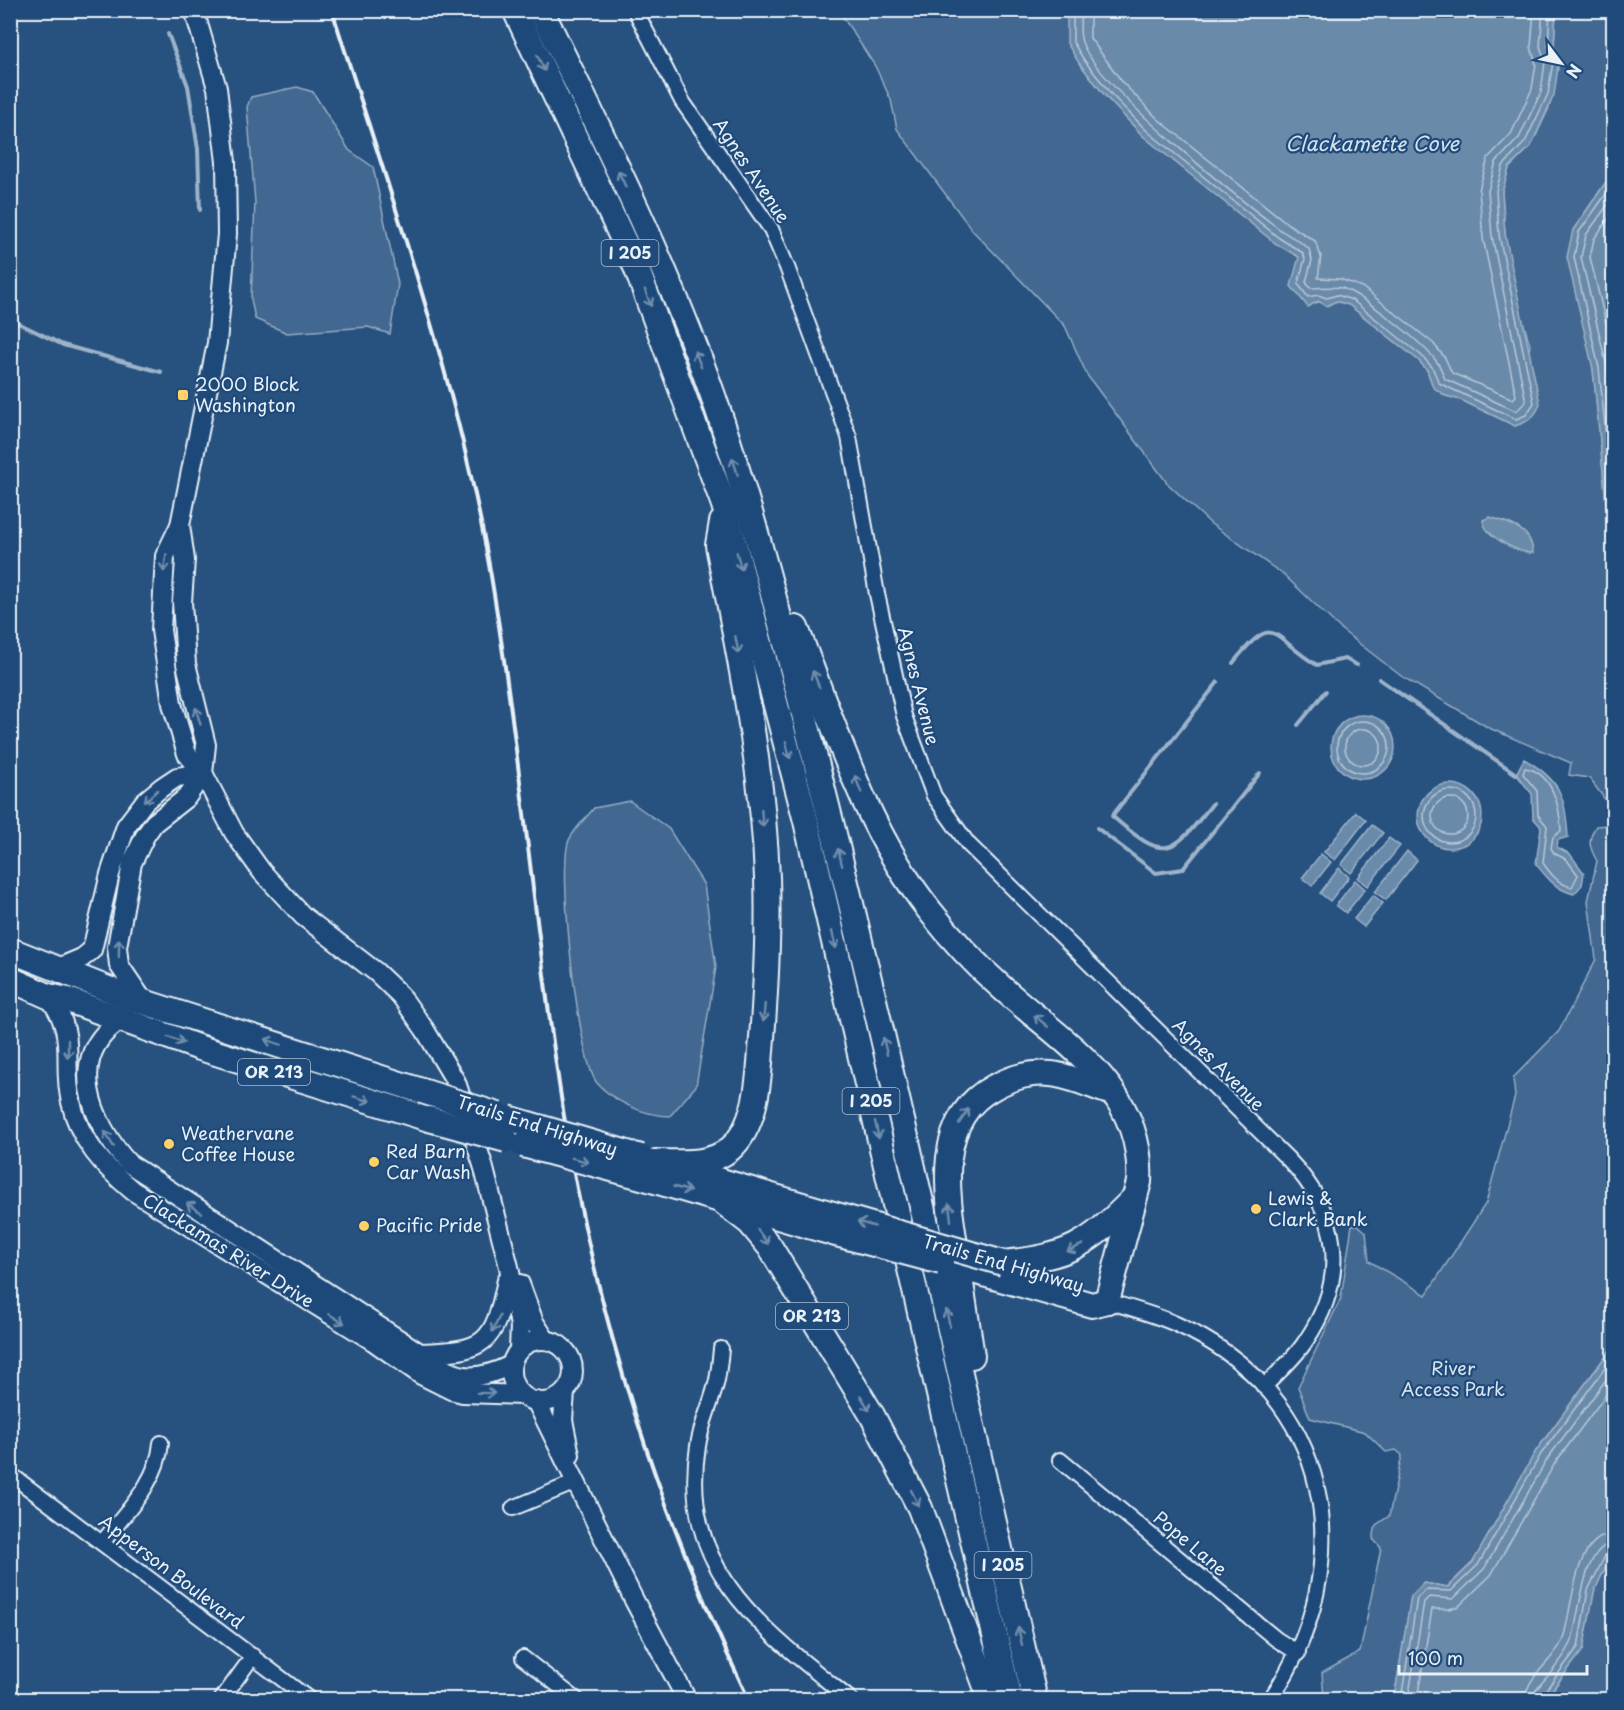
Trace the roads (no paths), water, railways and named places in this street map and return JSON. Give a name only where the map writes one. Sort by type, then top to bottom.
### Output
[{"type":"highway","name":"I 205","points":[[515,10],[636,267],[724,505],[806,821],[1010,1700]]},
{"type":"highway","name":"I 205","points":[[541,10],[662,268],[719,414],[752,519],[790,656],[858,930],[1035,1700]]},
{"type":"highway","points":[[647,1166],[701,1162],[718,1158],[731,1148],[742,1136],[749,1121],[759,1064],[768,941],[767,877],[751,718],[718,545],[724,505]]},
{"type":"highway","points":[[752,519],[862,796],[909,882],[930,911],[970,957],[1000,987],[1086,1059],[1125,1109],[1138,1145],[1139,1182],[1107,1301]]},
{"type":"highway","name":"Trails End Highway","points":[[10,950],[129,997],[142,999],[422,1091],[509,1130]]},
{"type":"highway","name":"Trails End Highway","points":[[10,979],[48,996],[68,1000],[200,1048],[429,1119],[509,1130],[647,1166],[834,1224],[1005,1272],[1098,1292],[1107,1301]]},
{"type":"highway","points":[[976,1436],[973,1364],[946,1171],[954,1132],[978,1098],[1002,1083],[1024,1075],[1062,1076],[1112,1093]]},
{"type":"highway","name":"Trails End Highway","points":[[647,1166],[719,1199],[834,1224]]},
{"type":"highway","points":[[1005,1272],[1078,1247],[1102,1231],[1135,1197]]},
{"type":"highway","name":"OR 213","points":[[719,1199],[764,1238],[890,1446],[920,1508],[991,1700]]},
{"type":"main road","points":[[142,999],[119,965],[117,947],[132,863],[154,823],[188,797],[203,773],[206,745],[191,692],[183,636],[185,560],[180,525],[217,343],[227,234],[226,162],[217,87],[194,10]]},
{"type":"main road","points":[[56,969],[82,958],[92,950],[117,848],[134,814],[145,801],[177,777],[203,773]]},
{"type":"main road","points":[[203,773],[234,833],[262,872],[303,916],[376,972],[401,996],[444,1059],[456,1082],[480,1155],[509,1267],[520,1326],[513,1382],[529,1398],[576,1482],[634,1600],[687,1700]]},
{"type":"main road","name":"Clackamas River Drive","points":[[48,996],[58,1009],[67,1030],[70,1100],[76,1120],[84,1138],[114,1175],[133,1191],[373,1341],[421,1375],[464,1393],[551,1400],[565,1392]]},
{"type":"main road","name":"Clackamas River Drive","points":[[121,1020],[109,1028],[96,1042],[90,1053],[88,1075],[96,1114],[121,1156],[153,1182],[420,1353],[445,1372],[474,1378],[492,1374],[536,1340],[545,1339]]},
{"type":"main road","points":[[509,1267],[520,1283],[534,1322],[545,1339],[555,1342],[570,1355],[573,1374],[565,1392],[563,1420],[576,1482]]},
{"type":"main road","points":[[420,1353],[463,1351],[476,1346],[491,1335],[500,1317],[509,1267]]},
{"type":"street","name":"Agnes Avenue","points":[[635,10],[682,101],[771,230],[797,293],[849,437],[878,597],[904,716],[934,796],[968,844],[1307,1178],[1321,1204],[1329,1222],[1334,1248],[1334,1269],[1329,1293],[1315,1327],[1304,1344],[1264,1387]]},
{"type":"street","points":[[1107,1301],[1160,1317],[1198,1335],[1225,1353],[1264,1387],[1298,1434],[1310,1463],[1321,1511],[1324,1544],[1321,1580],[1313,1614],[1298,1653],[1270,1700]]},
{"type":"street","points":[[721,1348],[717,1379],[701,1429],[696,1463],[698,1509],[705,1540],[726,1585],[755,1620],[851,1700]]},
{"type":"street","points":[[102,1543],[154,1474],[160,1460],[162,1443]]},
{"type":"street","name":"Pope Lane","points":[[1060,1460],[1276,1639],[1298,1653]]},
{"type":"street","name":"Apperson Boulevard","points":[[10,1474],[310,1700]]},
{"type":"street","points":[[513,1508],[576,1482]]},
{"type":"street","points":[[221,1700],[253,1656]]},
{"type":"street","points":[[523,1658],[577,1700]]},
{"type":"water","name":"Clackamette Cove","points":[[1067,11],[1556,11],[1554,46],[1559,60],[1554,95],[1531,146],[1509,168],[1502,192],[1505,234],[1540,404],[1533,416],[1515,426],[1461,400],[1446,396],[1433,387],[1427,370],[1418,360],[1349,305],[1336,301],[1327,306],[1318,301],[1308,307],[1291,286],[1299,257],[1275,243],[1143,136],[1107,98],[1079,63],[1067,43]]},
{"type":"water","points":[[1613,172],[1613,534],[1607,512],[1593,369],[1567,257],[1573,230]]},
{"type":"water","points":[[1490,517],[1519,528],[1529,538],[1533,553],[1511,547],[1489,532],[1483,520]]},
{"type":"water","points":[[1363,715],[1381,720],[1386,724],[1390,729],[1395,747],[1390,765],[1386,770],[1381,774],[1363,779],[1345,774],[1340,770],[1336,765],[1331,747],[1336,729],[1340,724],[1345,720]]},
{"type":"water","points":[[1524,759],[1546,774],[1559,790],[1563,800],[1568,837],[1558,840],[1557,847],[1570,854],[1584,873],[1582,885],[1574,894],[1548,879],[1536,864],[1541,827],[1533,818],[1532,794],[1516,774]]},
{"type":"water","points":[[1450,784],[1468,789],[1473,793],[1477,798],[1482,816],[1477,834],[1473,839],[1468,843],[1450,848],[1432,843],[1427,839],[1423,834],[1418,816],[1423,798],[1427,793],[1432,789]]},
{"type":"water","points":[[1356,812],[1366,820],[1335,860],[1324,852]]},
{"type":"water","points":[[1372,825],[1383,833],[1351,873],[1341,865]]},
{"type":"water","points":[[1389,838],[1400,846],[1368,886],[1358,878]]},
{"type":"water","points":[[1407,851],[1417,860],[1386,900],[1375,892]]},
{"type":"water","points":[[1321,854],[1331,862],[1312,886],[1302,878]]},
{"type":"water","points":[[1339,868],[1349,877],[1330,901],[1320,893]]},
{"type":"water","points":[[1355,880],[1365,889],[1346,913],[1336,905]]},
{"type":"water","points":[[1373,895],[1383,903],[1364,927],[1354,919]]},
{"type":"water","points":[[1613,1346],[1613,1551],[1594,1592],[1583,1650],[1545,1699],[1394,1699],[1411,1596],[1424,1583],[1448,1587],[1473,1562],[1536,1451]]},
{"type":"waterway","points":[[168,34],[188,86],[198,149],[200,210]]},
{"type":"waterway","points":[[10,319],[63,345],[161,372]]},
{"type":"waterway","points":[[1233,663],[1247,646],[1266,633],[1282,638],[1317,665],[1345,659],[1357,665]]},
{"type":"waterway","points":[[1379,679],[1516,774]]},
{"type":"waterway","points":[[1213,803],[1187,834],[1177,843],[1167,847],[1157,847],[1145,841],[1112,816],[1218,682]]},
{"type":"waterway","points":[[1298,725],[1326,691]]},
{"type":"waterway","points":[[1097,828],[1156,873],[1183,869],[1260,773]]},
{"type":"railway","points":[[332,10],[400,220],[442,361],[477,504],[502,643],[564,1116],[577,1191],[594,1266],[613,1341],[660,1487],[687,1559],[749,1700]]},
{"type":"place","name":"2000 Block Washington","points":[[183,395]]},
{"type":"place","name":"Weathervane Coffee House","points":[[169,1144]]},
{"type":"place","name":"Red Barn Car Wash","points":[[374,1162]]},
{"type":"place","name":"Lewis & Clark Bank","points":[[1256,1209]]},
{"type":"place","name":"Pacific Pride","points":[[364,1226]]},
{"type":"park label","name":"River Access Park","points":[[1453,1379]]}]
